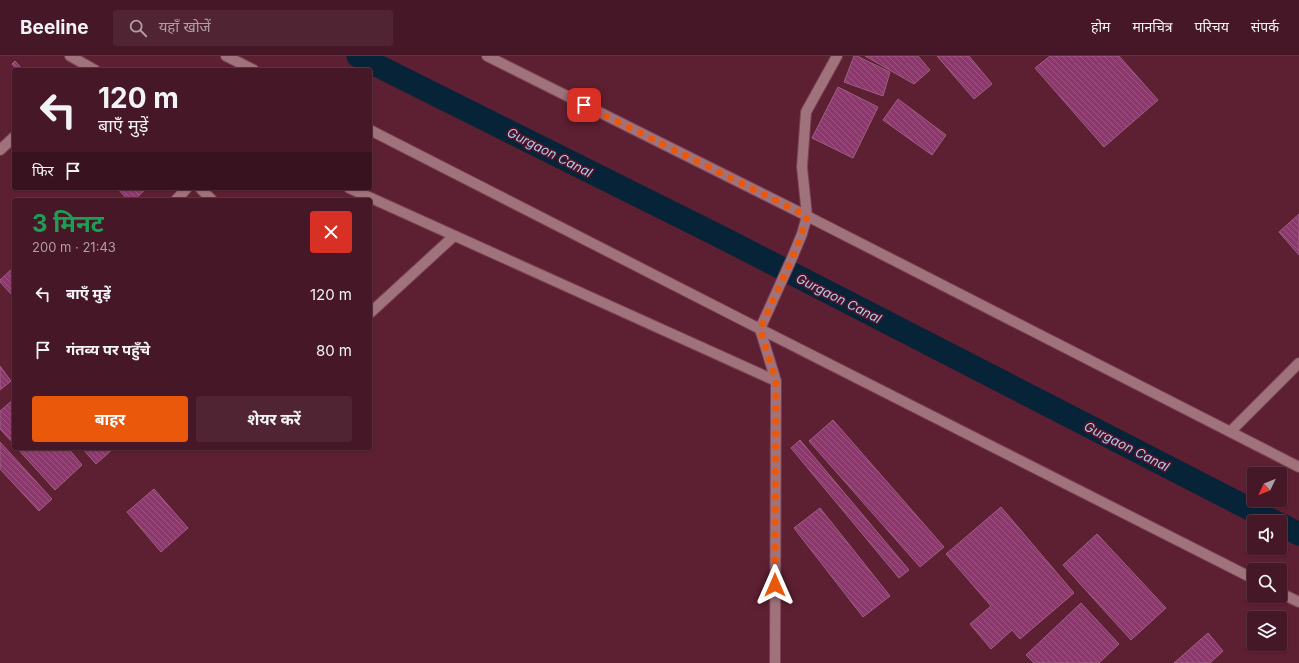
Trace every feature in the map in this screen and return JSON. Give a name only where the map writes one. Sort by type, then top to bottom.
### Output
[{"type":"street","points":[[70,56],[88,68]]},
{"type":"street","points":[[226,56],[250,68]]},
{"type":"street","points":[[487,56],[807,216],[1299,467]]},
{"type":"street","points":[[775,663],[776,381],[760,329],[802,234],[807,216],[802,166],[806,112],[837,56]]},
{"type":"street","points":[[372,131],[1247,575]]},
{"type":"street","points":[[0,150],[12,139]]},
{"type":"street","points":[[178,198],[186,190]]},
{"type":"street","points":[[202,190],[210,198]]},
{"type":"street","points":[[353,190],[371,198]]},
{"type":"street","points":[[372,199],[776,381]]},
{"type":"street","points":[[372,311],[454,236]]},
{"type":"street","points":[[1230,432],[1299,363]]},
{"type":"street","points":[[1287,596],[1299,602]]},
{"type":"building","points":[[854,56],[857,56],[890,72],[883,96],[844,82]]},
{"type":"building","points":[[865,56],[918,56],[930,70],[914,84]]},
{"type":"building","points":[[937,56],[969,56],[992,84],[974,99]]},
{"type":"building","points":[[1050,56],[1119,56],[1158,100],[1104,147],[1035,68]]},
{"type":"building","points":[[15,61],[21,68],[15,68],[12,64]]},
{"type":"building","points":[[838,87],[878,107],[853,158],[812,138]]},
{"type":"building","points":[[898,99],[946,135],[932,155],[883,120]]},
{"type":"building","points":[[119,190],[145,190],[136,198],[126,198]]},
{"type":"building","points":[[1299,214],[1299,255],[1279,232]]},
{"type":"building","points":[[12,269],[12,295],[0,282],[0,280]]},
{"type":"building","points":[[0,366],[11,381],[0,390]]},
{"type":"building","points":[[12,401],[12,442],[0,429],[0,411]]},
{"type":"building","points":[[833,420],[944,547],[920,567],[809,441]]},
{"type":"building","points":[[800,440],[909,570],[899,578],[791,448]]},
{"type":"building","points":[[0,442],[52,499],[39,511],[0,469]]},
{"type":"building","points":[[19,450],[70,450],[82,465],[55,490]]},
{"type":"building","points":[[84,450],[112,450],[96,464]]},
{"type":"building","points":[[154,489],[188,528],[161,552],[127,512]]},
{"type":"building","points":[[1001,507],[1074,593],[1020,639],[1012,630],[991,649],[970,624],[991,606],[946,554]]},
{"type":"building","points":[[820,508],[890,596],[863,617],[794,528]]},
{"type":"building","points":[[1097,534],[1166,608],[1131,640],[1063,565]]},
{"type":"building","points":[[1081,603],[1119,644],[1099,663],[1034,663],[1026,655]]},
{"type":"building","points":[[1208,633],[1223,651],[1210,663],[1174,663]]},
{"type":"waterway","name":"Gurgaon Canal","points":[[358,56],[721,237],[1261,515]]},
{"type":"waterway","name":"Gurgaon Canal","points":[[1287,528],[1299,534]]},
{"type":"route","points":[[584,105],[807,216],[802,234],[760,329],[776,381],[775,585]]}]
